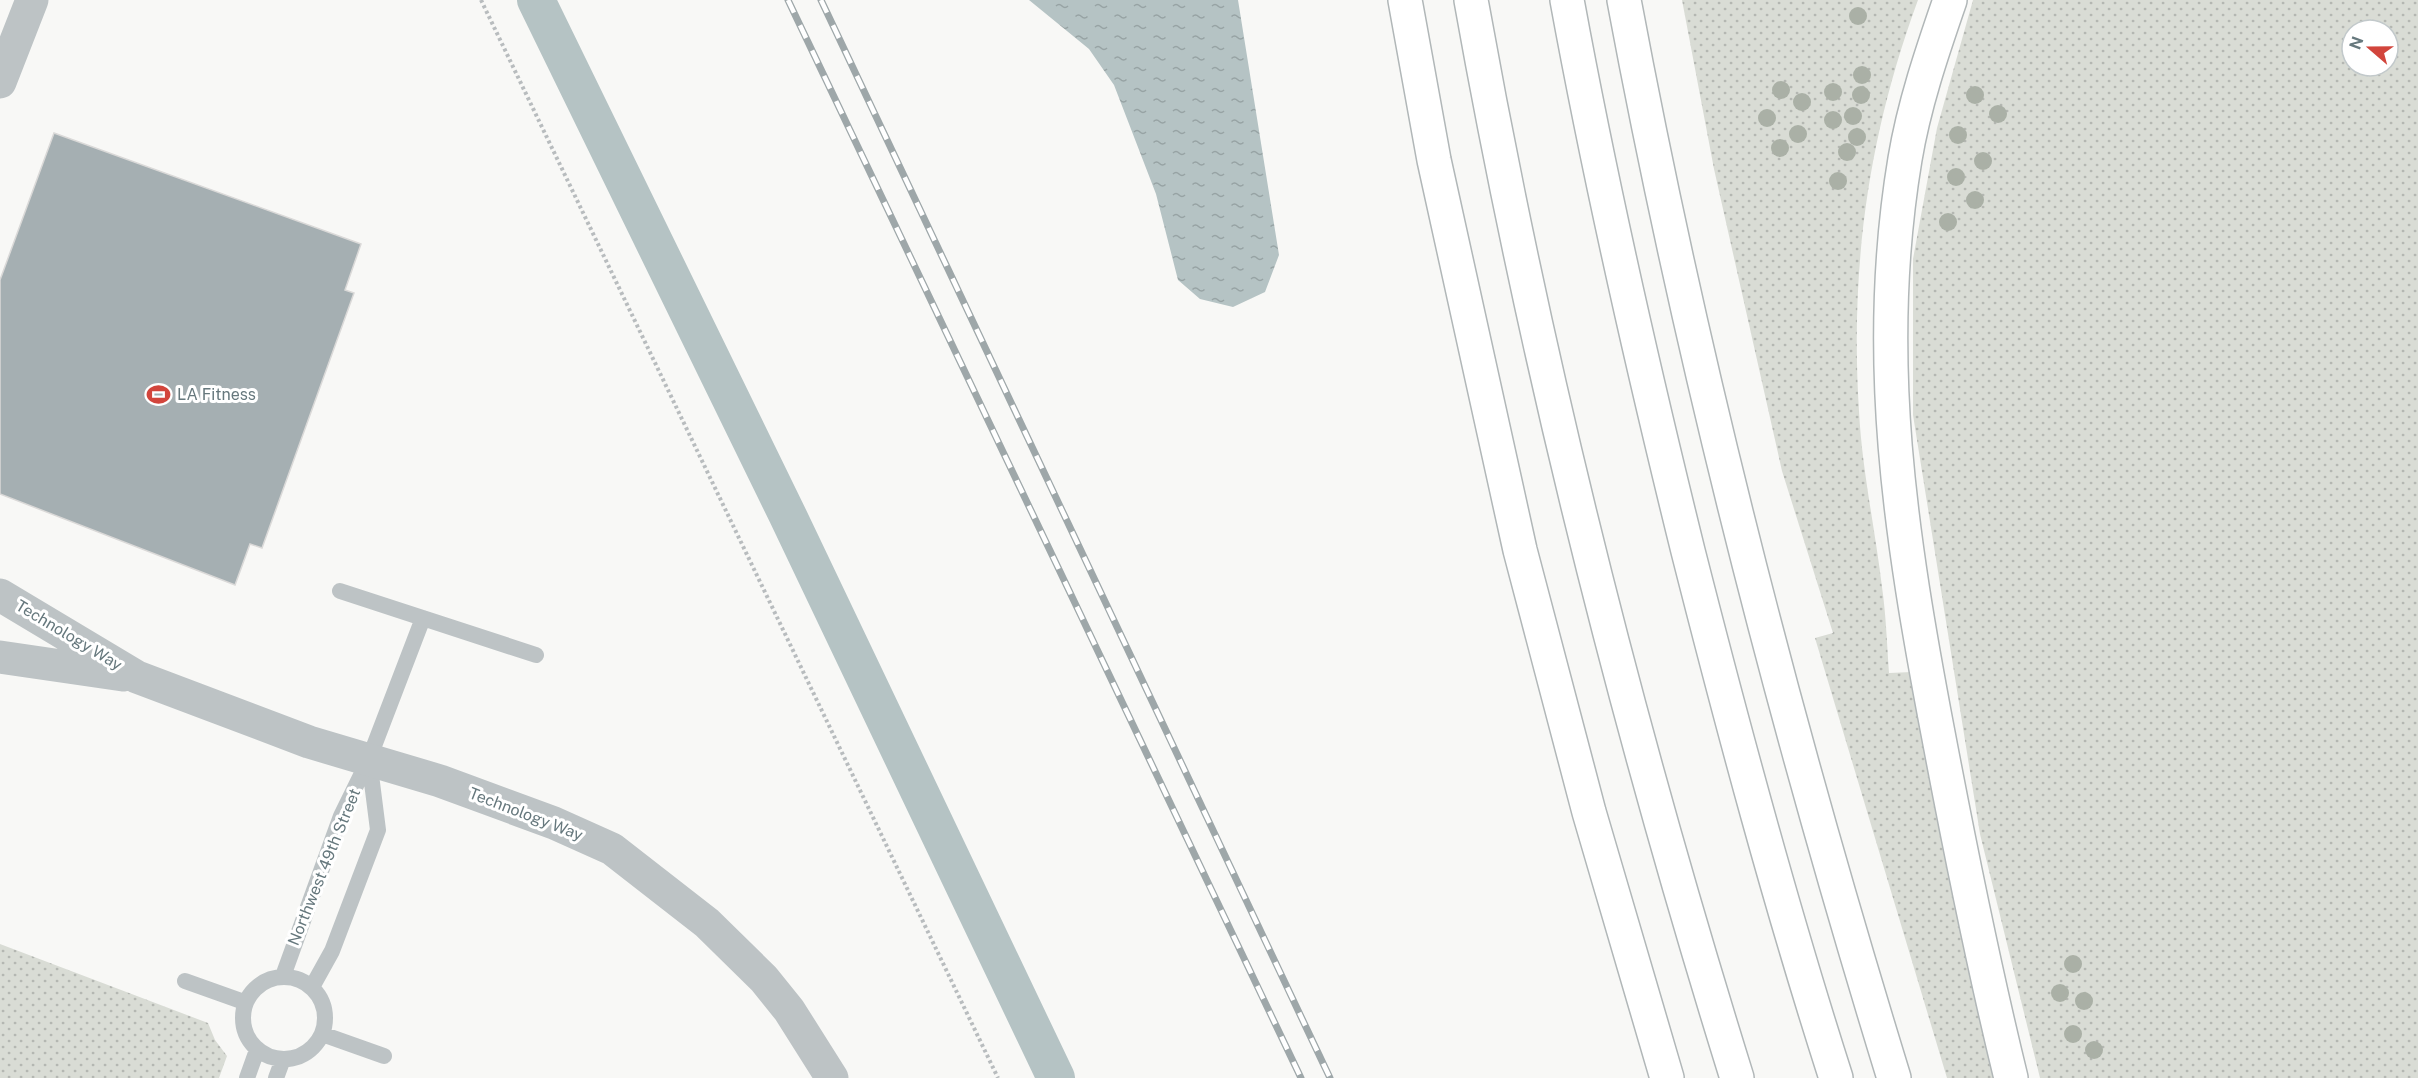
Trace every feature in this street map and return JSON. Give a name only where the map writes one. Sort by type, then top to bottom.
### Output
[{"type":"highway","points":[[1405,0],[1434,160],[1520,550],[1589,812],[1667,1078]]},
{"type":"highway","points":[[1471,0],[1529,292],[1589,550],[1656,809],[1737,1078]]},
{"type":"highway","points":[[1567,0],[1660,437],[1749,784],[1794,943],[1836,1078]]},
{"type":"highway","points":[[1624,0],[1681,273],[1740,532],[1807,786],[1894,1078]]},
{"type":"highway","points":[[1950,0],[1921,88],[1905,156],[1896,218],[1891,284],[1891,410],[1904,544],[1929,689],[1985,970],[2010,1078]]},
{"type":"street","points":[[0,82],[32,0]]},
{"type":"street","name":"Technology Way","points":[[0,595],[137,677],[309,741],[472,793],[612,849],[706,923],[758,972],[789,1010],[832,1078]]},
{"type":"street","name":"Technology Way","points":[[0,657],[137,677]]},
{"type":"lane","points":[[340,591],[536,655]]},
{"type":"lane","name":"Northwest 49th Street","points":[[283,976],[341,816],[369,759],[423,618]]},
{"type":"lane","name":"Northwest 49th Street","points":[[312,987],[332,951],[378,830],[369,759]]},
{"type":"lane","points":[[283,976],[300,980],[312,987],[325,1012],[322,1034],[309,1051],[297,1058],[283,1059],[257,1050],[248,1040],[243,1027],[244,1002],[263,982],[283,976]]},
{"type":"lane","points":[[185,981],[244,1002]]},
{"type":"lane","points":[[322,1034],[384,1056]]},
{"type":"lane","points":[[247,1078],[257,1050]]},
{"type":"lane","points":[[276,1078],[283,1059]]},
{"type":"path","points":[[481,0],[998,1078]]},
{"type":"shaded area","points":[[1682,0],[1918,0],[1886,101],[1866,202],[1857,305],[1859,411],[1883,598],[1889,673],[1912,672],[2008,1078],[1947,1078],[1815,638],[1833,633],[1782,471],[1714,169]]},
{"type":"shaded area","points":[[1973,0],[2418,0],[2418,1078],[2040,1078],[1980,834],[1913,415],[1913,259],[1937,128]]},
{"type":"shaded area","points":[[0,944],[208,1023],[215,1040],[227,1056],[219,1078],[0,1078]]},
{"type":"water","points":[[1029,0],[1238,0],[1279,255],[1265,292],[1233,307],[1200,299],[1178,280],[1156,194],[1114,85],[1089,49]]},
{"type":"building","name":"LA Fitness","points":[[54,133],[361,244],[345,290],[354,293],[262,548],[250,544],[235,585],[0,494],[0,280]]},
{"type":"waterway","points":[[536,0],[787,514],[1056,1078]]},
{"type":"railway","points":[[788,0],[1301,1078]]},
{"type":"railway","points":[[821,0],[1330,1078]]},
{"type":"place","name":"LA Fitness","points":[[159,394]]}]
